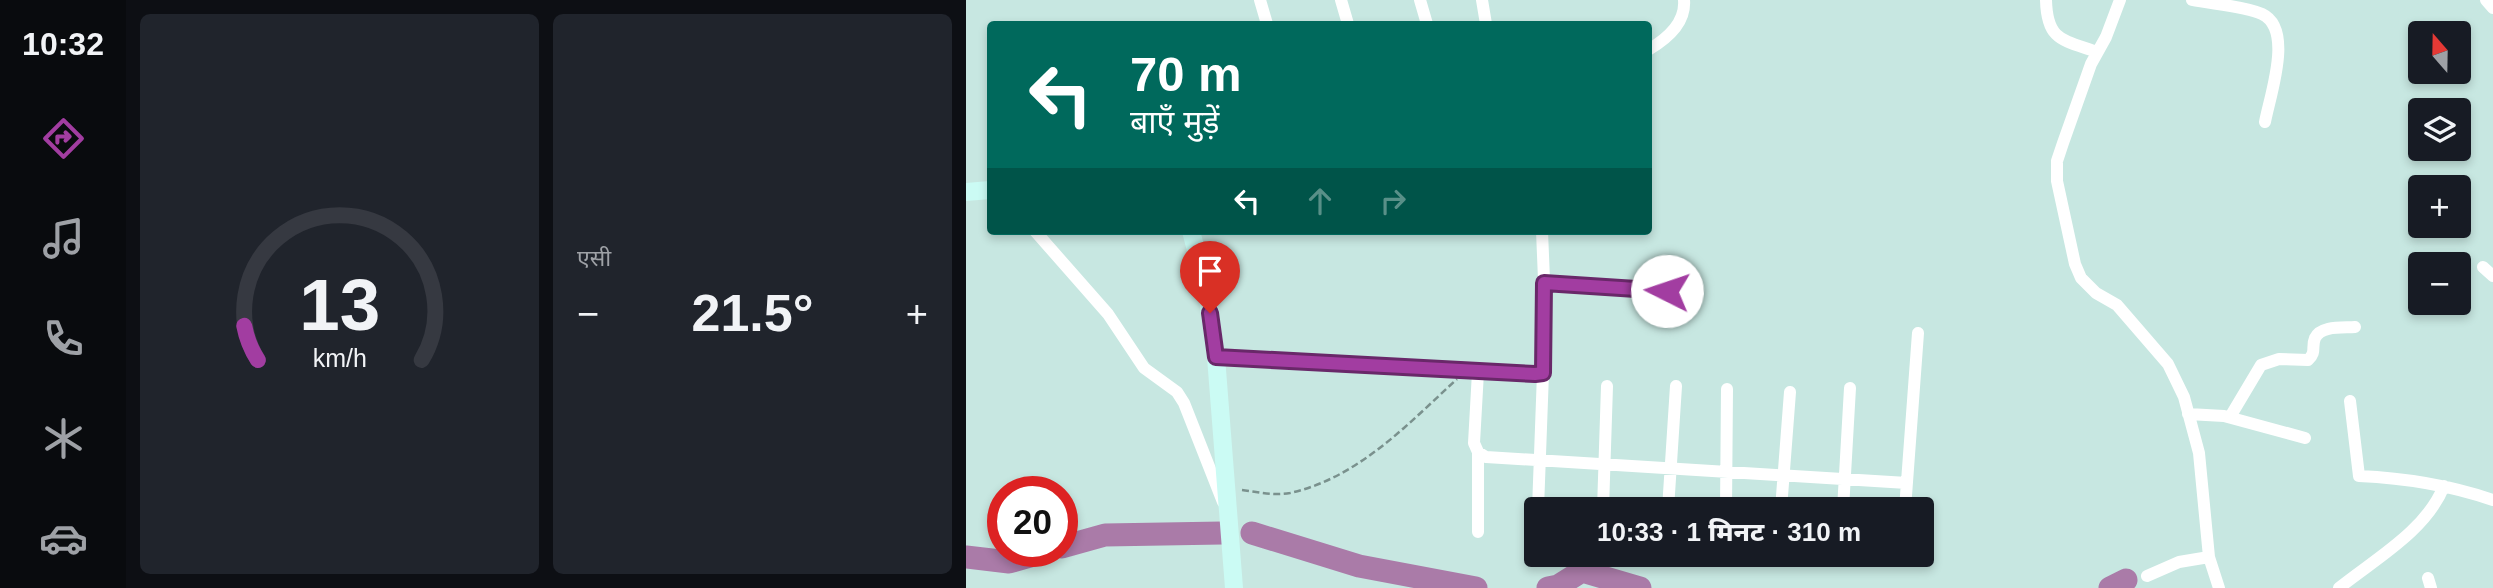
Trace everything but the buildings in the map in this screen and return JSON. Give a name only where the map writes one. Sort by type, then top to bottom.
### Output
[{"type":"street","points":[[1261,0],[1266,21]]},
{"type":"street","points":[[1341,0],[1347,21]]},
{"type":"street","points":[[1420,0],[1426,21]]},
{"type":"street","points":[[1482,0],[1486,21]]},
{"type":"street","points":[[1652,47],[1674,30],[1684,13],[1684,0]]},
{"type":"street","points":[[2046,0],[2047,21],[2059,39],[2097,52]]},
{"type":"street","points":[[2120,0],[2091,64],[2057,161],[2057,181],[2075,264],[2081,278],[2096,293],[2117,305],[2168,364],[2184,397],[2199,453],[2208,557],[2219,588]]},
{"type":"street","points":[[2192,0],[2261,13],[2273,22],[2278,35],[2279,54],[2265,122]]},
{"type":"street","points":[[2486,0],[2493,8]]},
{"type":"street","points":[[966,192],[987,190]]},
{"type":"street","points":[[1039,235],[1108,314],[1144,368],[1181,397],[1228,527]]},
{"type":"street","points":[[1192,235],[1208,292],[1216,357],[1234,588]]},
{"type":"street","points":[[1538,497],[1543,373],[1542,235]]},
{"type":"street","points":[[2230,417],[2261,365],[2279,359],[2308,360],[2315,352],[2315,338],[2318,334],[2329,329],[2355,327]]},
{"type":"street","points":[[1906,497],[1919,333]]},
{"type":"street","points":[[1216,357],[1543,373]]},
{"type":"street","points":[[1473,370],[1474,443],[1478,452],[1478,532]]},
{"type":"street","points":[[1603,497],[1607,386]]},
{"type":"street","points":[[1669,497],[1676,386]]},
{"type":"street","points":[[1844,497],[1850,388]]},
{"type":"street","points":[[1726,497],[1727,389]]},
{"type":"street","points":[[1782,497],[1790,392]]},
{"type":"street","points":[[2350,401],[2359,476],[2395,477],[2444,486],[2493,500]]},
{"type":"street","points":[[2188,414],[2230,417],[2305,438]]},
{"type":"street","points":[[1478,452],[1486,457],[1908,483]]},
{"type":"street","points":[[2339,588],[2384,555],[2424,517],[2437,504],[2444,486]]},
{"type":"street","points":[[2147,576],[2179,562],[2208,557]]},
{"type":"lane","points":[[1544,283],[1667,291]]},
{"type":"path","points":[[1225,487],[1273,494],[1290,493],[1320,483],[1376,453],[1473,370]]},
{"type":"waterway","points":[[1078,543],[1105,535],[1222,533]]},
{"type":"waterway","points":[[1252,533],[1359,566],[1476,588]]},
{"type":"waterway","points":[[966,557],[987,559]]},
{"type":"waterway","points":[[1548,588],[1558,586],[1582,571],[1640,588]]},
{"type":"waterway","points":[[2110,588],[2126,580]]},
{"type":"route","points":[[1210,313],[1216,357],[1535,374],[1543,373],[1544,283],[1667,291]]}]
